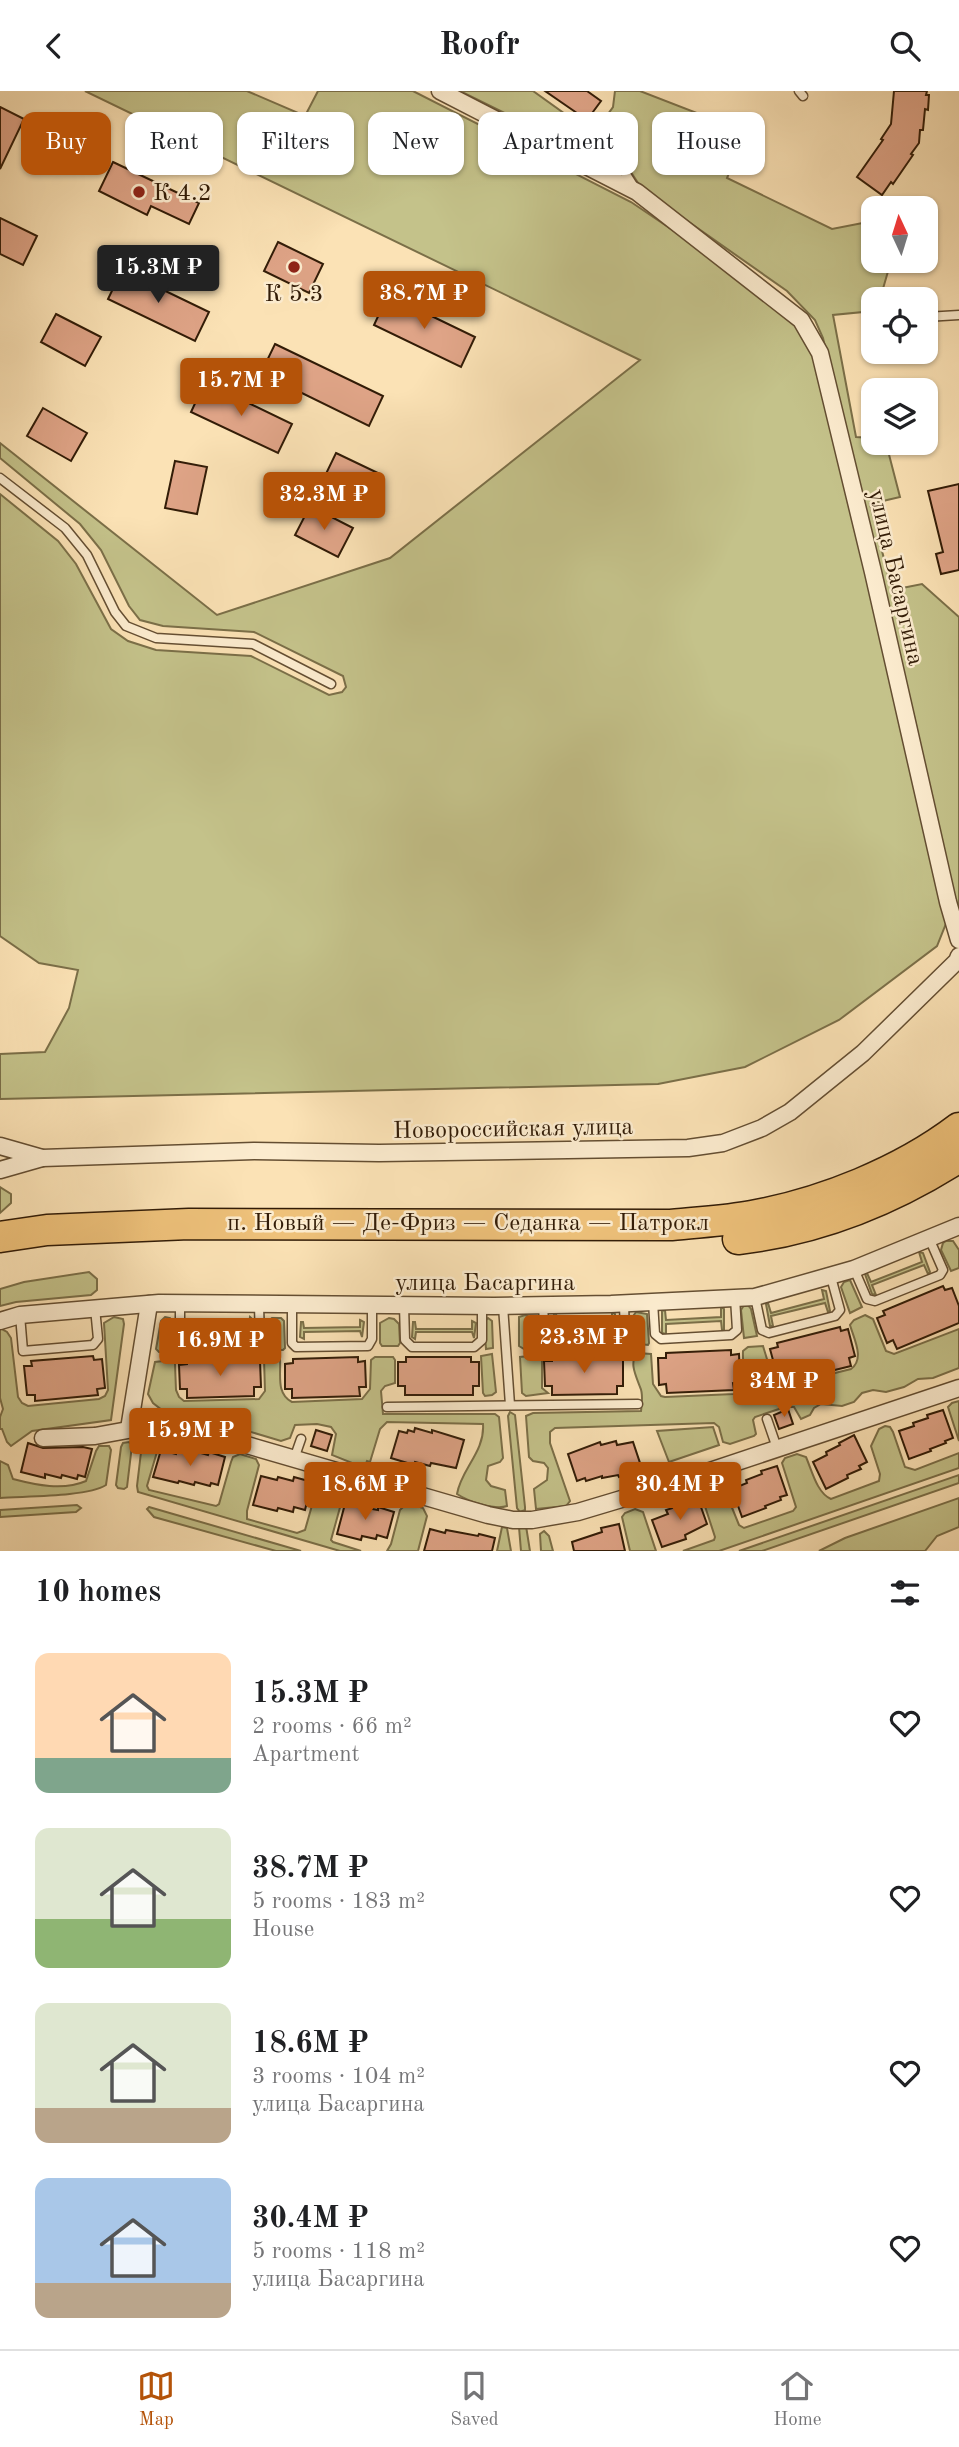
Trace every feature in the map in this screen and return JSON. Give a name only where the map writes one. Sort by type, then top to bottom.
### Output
[{"type":"highway","name":"п. Новый — Де-Фриз — Седанка — Патрокл","points":[[0,1237],[47,1230],[189,1224],[671,1225],[751,1217],[803,1205],[884,1174],[959,1128]]},
{"type":"highway","name":"п. Новый — Де-Фриз — Седанка — Патрокл","points":[[0,1256],[69,1245],[248,1240],[685,1244],[759,1235],[841,1216],[893,1195],[959,1157]]},
{"type":"street","name":"улица Басаргина","points":[[440,91],[637,192],[801,320],[820,353],[959,940]]},
{"type":"street","name":"Новороссийская улица","points":[[0,1146],[42,1158],[167,1152],[379,1153],[688,1148],[723,1143],[762,1128],[790,1112],[863,1053],[958,960]]},
{"type":"street","points":[[0,1170],[42,1158]]},
{"type":"street","name":"улица Басаргина","points":[[0,1321],[20,1315],[180,1303],[503,1306],[735,1299],[755,1297],[854,1269],[958,1228]]},
{"type":"street","points":[[129,1429],[149,1304]]},
{"type":"street","points":[[43,1438],[95,1436],[129,1429],[177,1428],[226,1439],[488,1515],[513,1520],[532,1520],[590,1509],[665,1486],[959,1388]]},
{"type":"lane","points":[[626,175],[637,192]]},
{"type":"lane","points":[[938,317],[959,316]]},
{"type":"lane","points":[[0,478],[72,537],[87,555],[115,612],[125,626],[156,638],[253,644],[331,684]]},
{"type":"lane","points":[[854,1269],[867,1299],[875,1301],[940,1275],[943,1270],[929,1238]]},
{"type":"lane","points":[[755,1297],[762,1330],[769,1333],[835,1316],[840,1310],[831,1276]]},
{"type":"lane","points":[[653,1302],[655,1334],[661,1339],[732,1335],[737,1330],[735,1299]]},
{"type":"lane","points":[[180,1303],[180,1343],[186,1350],[254,1348],[260,1341],[259,1304]]},
{"type":"lane","points":[[543,1305],[545,1338],[552,1342],[620,1341],[625,1335],[624,1304]]},
{"type":"lane","points":[[292,1305],[292,1343],[296,1347],[368,1346],[372,1339],[373,1305]]},
{"type":"lane","points":[[404,1305],[405,1340],[412,1347],[474,1347],[482,1340],[482,1306]]},
{"type":"lane","points":[[503,1306],[510,1405]]},
{"type":"lane","points":[[20,1315],[23,1351],[93,1345],[98,1339],[95,1308]]},
{"type":"lane","points":[[387,1407],[638,1404]]},
{"type":"lane","points":[[767,1419],[776,1448]]},
{"type":"lane","points":[[294,1459],[302,1439]]},
{"type":"shaded area","points":[[85,91],[247,91],[296,112],[237,112],[237,165],[223,158],[223,112],[128,112]]},
{"type":"shaded area","points":[[318,91],[413,91],[454,112],[368,112],[368,175],[464,175],[464,117],[478,124],[478,175],[578,175],[631,202],[763,291],[798,324],[815,350],[951,911],[937,946],[839,1020],[745,1067],[658,1084],[0,1099],[0,1054],[45,1052],[69,1008],[78,970],[39,963],[0,936],[0,494],[58,541],[76,564],[111,629],[128,641],[156,650],[251,656],[329,695],[342,692],[346,687],[343,676],[254,632],[163,626],[140,620],[129,606],[101,550],[80,524],[0,458],[0,443],[217,615],[390,558],[640,360],[258,175],[354,175],[354,112],[307,112]]},
{"type":"shaded area","points":[[460,91],[533,91],[562,112],[503,112]]},
{"type":"shaded area","points":[[615,91],[640,91],[694,112],[652,112],[652,175],[728,175],[727,178],[832,229],[861,223],[861,273],[888,273],[883,287],[861,287],[861,312],[833,315],[856,437],[861,437],[861,455],[889,455],[900,497],[870,504],[892,590],[922,584],[959,617],[959,912],[950,884],[916,725],[823,338],[815,320],[787,291],[642,189],[633,175],[638,175],[638,112],[609,112],[613,107]]},
{"type":"shaded area","points":[[0,1187],[11,1194],[11,1203],[0,1213]]},
{"type":"shaded area","points":[[946,1241],[953,1241],[959,1250],[959,1268],[951,1271],[941,1250]]},
{"type":"shaded area","points":[[919,1252],[923,1253],[930,1272],[928,1274],[924,1265],[872,1285],[876,1295],[872,1294],[865,1274],[867,1273],[871,1282],[922,1262]]},
{"type":"shaded area","points":[[89,1272],[97,1279],[97,1290],[91,1295],[0,1306],[0,1289],[24,1282]]},
{"type":"shaded area","points":[[850,1280],[862,1307],[850,1313],[841,1287],[844,1282]]},
{"type":"shaded area","points":[[822,1290],[826,1291],[830,1311],[828,1312],[825,1303],[771,1316],[773,1326],[770,1326],[766,1304],[768,1303],[771,1313],[824,1299]]},
{"type":"shaded area","points":[[747,1304],[751,1309],[757,1336],[744,1338],[741,1310]]},
{"type":"shaded area","points":[[721,1307],[724,1309],[724,1330],[721,1321],[666,1324],[666,1334],[662,1333],[662,1311],[665,1310],[666,1320],[721,1317]]},
{"type":"shaded area","points":[[612,1312],[615,1314],[615,1335],[612,1325],[557,1326],[556,1336],[553,1335],[554,1313],[557,1323],[612,1322]]},
{"type":"shaded area","points":[[636,1312],[647,1314],[648,1345],[632,1343],[631,1319]]},
{"type":"shaded area","points":[[525,1315],[535,1319],[538,1345],[535,1348],[524,1349],[519,1346],[519,1317]]},
{"type":"shaded area","points":[[865,1315],[873,1319],[886,1351],[894,1354],[959,1329],[959,1368],[933,1378],[918,1379],[904,1387],[886,1392],[873,1390],[862,1393],[854,1402],[842,1406],[821,1404],[814,1408],[810,1415],[801,1419],[794,1407],[785,1407],[755,1417],[753,1420],[756,1434],[730,1444],[723,1442],[719,1427],[714,1423],[555,1428],[550,1432],[550,1443],[570,1501],[566,1506],[536,1509],[534,1489],[547,1480],[548,1468],[544,1463],[533,1461],[529,1457],[526,1416],[533,1413],[641,1411],[642,1392],[633,1365],[637,1353],[651,1354],[653,1384],[661,1396],[665,1397],[734,1394],[742,1386],[743,1351],[748,1347],[763,1346],[774,1382],[783,1386],[851,1369],[858,1354],[850,1325]]},
{"type":"shaded area","points":[[114,1317],[123,1319],[124,1324],[111,1420],[32,1431],[11,1446],[0,1429],[3,1409],[0,1398],[0,1328],[11,1338],[18,1397],[28,1406],[99,1399],[105,1396],[108,1390],[104,1323]]},
{"type":"shaded area","points":[[165,1317],[170,1318],[172,1323],[172,1349],[159,1352],[156,1349],[161,1321]]},
{"type":"shaded area","points":[[250,1317],[253,1332],[250,1334],[249,1328],[191,1329],[191,1336],[187,1334],[188,1319],[191,1319],[191,1325],[249,1324]]},
{"type":"shaded area","points":[[272,1318],[281,1318],[284,1321],[283,1350],[269,1350],[267,1347],[267,1322]]},
{"type":"shaded area","points":[[389,1318],[399,1324],[398,1346],[382,1346],[380,1343],[380,1323]]},
{"type":"shaded area","points":[[488,1318],[492,1321],[493,1348],[486,1349],[484,1322]]},
{"type":"shaded area","points":[[360,1320],[364,1322],[362,1337],[360,1331],[304,1332],[304,1339],[300,1337],[301,1322],[304,1328],[360,1327]]},
{"type":"shaded area","points":[[472,1321],[476,1323],[474,1338],[472,1332],[416,1332],[415,1339],[412,1337],[413,1322],[416,1329],[472,1329]]},
{"type":"shaded area","points":[[492,1354],[496,1392],[485,1396],[481,1356]]},
{"type":"shaded area","points":[[539,1355],[542,1359],[542,1388],[548,1393],[526,1396],[522,1393],[520,1357]]},
{"type":"shaded area","points":[[266,1357],[280,1359],[281,1389],[292,1402],[362,1399],[370,1389],[371,1360],[375,1357],[393,1357],[395,1383],[385,1386],[381,1391],[383,1414],[495,1414],[499,1417],[503,1458],[500,1462],[488,1466],[486,1480],[491,1486],[505,1490],[507,1506],[482,1505],[457,1494],[463,1476],[477,1452],[483,1424],[387,1422],[380,1429],[370,1462],[367,1461],[362,1467],[332,1455],[336,1434],[331,1427],[317,1424],[295,1425],[290,1438],[281,1441],[228,1425],[162,1410],[153,1403],[148,1394],[155,1362],[172,1360],[175,1364],[176,1390],[184,1401],[259,1399],[265,1391]]},
{"type":"shaded area","points":[[959,1401],[959,1441],[948,1407]]},
{"type":"shaded area","points":[[510,1412],[515,1415],[525,1507],[525,1510],[520,1512],[517,1508],[508,1416]]},
{"type":"shaded area","points":[[713,1427],[719,1445],[669,1462],[657,1431]]},
{"type":"shaded area","points":[[890,1427],[893,1432],[905,1467],[915,1470],[959,1453],[959,1468],[719,1551],[683,1551],[714,1540],[702,1490],[718,1481],[722,1483],[739,1525],[744,1528],[793,1511],[796,1507],[782,1463],[785,1458],[797,1454],[806,1457],[819,1487],[831,1499],[879,1481],[880,1474],[871,1446],[879,1429]]},
{"type":"shaded area","points":[[155,1440],[159,1445],[147,1486],[149,1490],[216,1506],[219,1504],[233,1457],[240,1454],[256,1459],[259,1465],[247,1519],[297,1533],[305,1530],[319,1481],[327,1479],[342,1485],[344,1493],[331,1540],[361,1551],[340,1551],[138,1492],[142,1444]]},
{"type":"shaded area","points":[[129,1442],[132,1445],[127,1487],[118,1488],[116,1485],[121,1447],[123,1443]]},
{"type":"shaded area","points":[[99,1446],[109,1446],[111,1450],[106,1485],[71,1494],[0,1498],[0,1461],[8,1465],[13,1479],[40,1485],[68,1486],[86,1481]]},
{"type":"shaded area","points":[[959,1475],[959,1483],[762,1551],[739,1551]]},
{"type":"shaded area","points":[[959,1498],[959,1527],[937,1536],[925,1551],[819,1551],[845,1538]]},
{"type":"shaded area","points":[[411,1504],[423,1508],[427,1516],[418,1551],[387,1551],[400,1510]]},
{"type":"shaded area","points":[[77,1505],[81,1508],[76,1512],[0,1517],[0,1510]]},
{"type":"shaded area","points":[[149,1507],[301,1551],[276,1551],[154,1517],[147,1509]]},
{"type":"shaded area","points":[[635,1509],[643,1512],[656,1551],[630,1551],[622,1517]]},
{"type":"shaded area","points":[[526,1526],[530,1551],[521,1551],[519,1527]]},
{"type":"shaded area","points":[[502,1527],[507,1528],[511,1551],[497,1551]]},
{"type":"shaded area","points":[[544,1531],[549,1536],[553,1551],[541,1551],[540,1534]]},
{"type":"building","points":[[545,91],[587,91],[601,101],[593,112],[575,112]]},
{"type":"building","points":[[894,91],[927,91],[928,110],[925,109],[923,130],[920,130],[919,143],[911,154],[913,155],[882,195],[857,177],[891,124]]},
{"type":"building","points":[[0,107],[21,118],[21,125],[0,169]]},
{"type":"building","name":"К 4.2","points":[[113,162],[125,168],[125,175],[140,175],[199,203],[189,224],[151,206],[147,215],[99,191],[107,175],[111,175]]},
{"type":"building","points":[[0,218],[37,236],[23,265],[0,254]]},
{"type":"building","name":"К 5.3","points":[[278,242],[323,264],[309,293],[264,271]]},
{"type":"building","points":[[122,270],[209,312],[195,341],[108,299]]},
{"type":"building","points":[[388,295],[475,337],[461,367],[374,325]]},
{"type":"building","points":[[56,314],[101,337],[85,366],[41,342]]},
{"type":"building","points":[[275,344],[383,396],[369,426],[261,373]]},
{"type":"building","points":[[205,382],[292,424],[278,453],[191,412]]},
{"type":"building","points":[[43,408],[87,433],[71,461],[27,436]]},
{"type":"building","points":[[336,453],[380,474],[366,503],[322,482]]},
{"type":"building","points":[[175,461],[207,467],[197,514],[165,508]]},
{"type":"building","points":[[959,484],[959,570],[941,574],[936,554],[943,552],[928,491]]},
{"type":"building","points":[[310,506],[353,528],[338,557],[295,535]]},
{"type":"building","points":[[943,1286],[945,1290],[952,1288],[959,1306],[959,1323],[897,1349],[893,1340],[887,1343],[877,1318],[885,1315],[883,1311]]},
{"type":"building","points":[[840,1327],[841,1331],[848,1329],[855,1356],[849,1358],[851,1366],[786,1382],[783,1373],[777,1375],[770,1349],[778,1347],[777,1343]]},
{"type":"building","points":[[731,1350],[731,1355],[739,1354],[740,1382],[733,1383],[734,1390],[667,1393],[666,1384],[659,1385],[658,1358],[666,1358],[666,1353]]},
{"type":"building","points":[[615,1355],[615,1359],[623,1359],[623,1386],[617,1386],[617,1394],[552,1395],[552,1386],[545,1386],[544,1361],[552,1361],[552,1357]]},
{"type":"building","points":[[93,1356],[94,1360],[102,1359],[105,1388],[97,1389],[98,1395],[35,1401],[35,1395],[27,1395],[24,1366],[32,1366],[31,1361]]},
{"type":"building","points":[[252,1357],[252,1362],[260,1361],[261,1387],[254,1387],[254,1396],[187,1398],[187,1389],[180,1389],[179,1365],[187,1364],[187,1360]]},
{"type":"building","points":[[358,1357],[358,1362],[365,1361],[366,1387],[359,1387],[360,1396],[292,1398],[292,1389],[285,1389],[285,1364],[293,1363],[293,1359]]},
{"type":"building","points":[[406,1357],[471,1357],[471,1362],[479,1362],[479,1386],[473,1386],[473,1395],[405,1395],[405,1386],[398,1386],[398,1362],[406,1362]]},
{"type":"building","points":[[788,1409],[793,1424],[779,1429],[774,1415]]},
{"type":"building","points":[[943,1410],[953,1438],[930,1449],[931,1451],[909,1459],[899,1431],[928,1418],[927,1415]]},
{"type":"building","points":[[415,1428],[432,1433],[432,1430],[464,1440],[456,1468],[431,1463],[430,1466],[415,1462],[414,1465],[391,1458],[399,1431],[414,1432]]},
{"type":"building","points":[[316,1430],[332,1435],[327,1451],[311,1446]]},
{"type":"building","points":[[854,1435],[867,1462],[859,1466],[861,1469],[847,1475],[848,1478],[826,1489],[813,1462]]},
{"type":"building","points":[[616,1441],[617,1445],[633,1442],[642,1469],[619,1477],[602,1476],[577,1481],[568,1454],[600,1442],[601,1445]]},
{"type":"building","points":[[28,1443],[43,1448],[92,1449],[85,1477],[78,1475],[77,1479],[62,1475],[61,1478],[45,1474],[45,1478],[21,1472]]},
{"type":"building","points":[[177,1449],[193,1454],[194,1451],[208,1455],[209,1452],[225,1457],[218,1485],[195,1482],[194,1485],[153,1477],[161,1450],[176,1454]]},
{"type":"building","points":[[777,1466],[787,1495],[765,1506],[766,1508],[742,1517],[732,1489],[762,1474],[761,1471]]},
{"type":"building","points":[[261,1476],[293,1481],[294,1477],[312,1482],[305,1510],[294,1507],[293,1512],[278,1508],[277,1511],[253,1505]]},
{"type":"building","points":[[697,1496],[707,1524],[685,1535],[686,1539],[662,1547],[652,1520],[668,1514],[666,1510],[682,1505],[680,1502]]},
{"type":"building","points":[[345,1504],[378,1510],[378,1507],[394,1512],[387,1538],[377,1535],[376,1539],[362,1536],[361,1540],[337,1534]]},
{"type":"building","points":[[619,1524],[625,1551],[574,1551],[572,1542],[602,1532],[601,1528]]},
{"type":"building","points":[[430,1529],[495,1538],[492,1551],[424,1551]]},
{"type":"place","name":"К 4.2","points":[[139,192]]},
{"type":"place","name":"К 5.3","points":[[294,267]]}]
